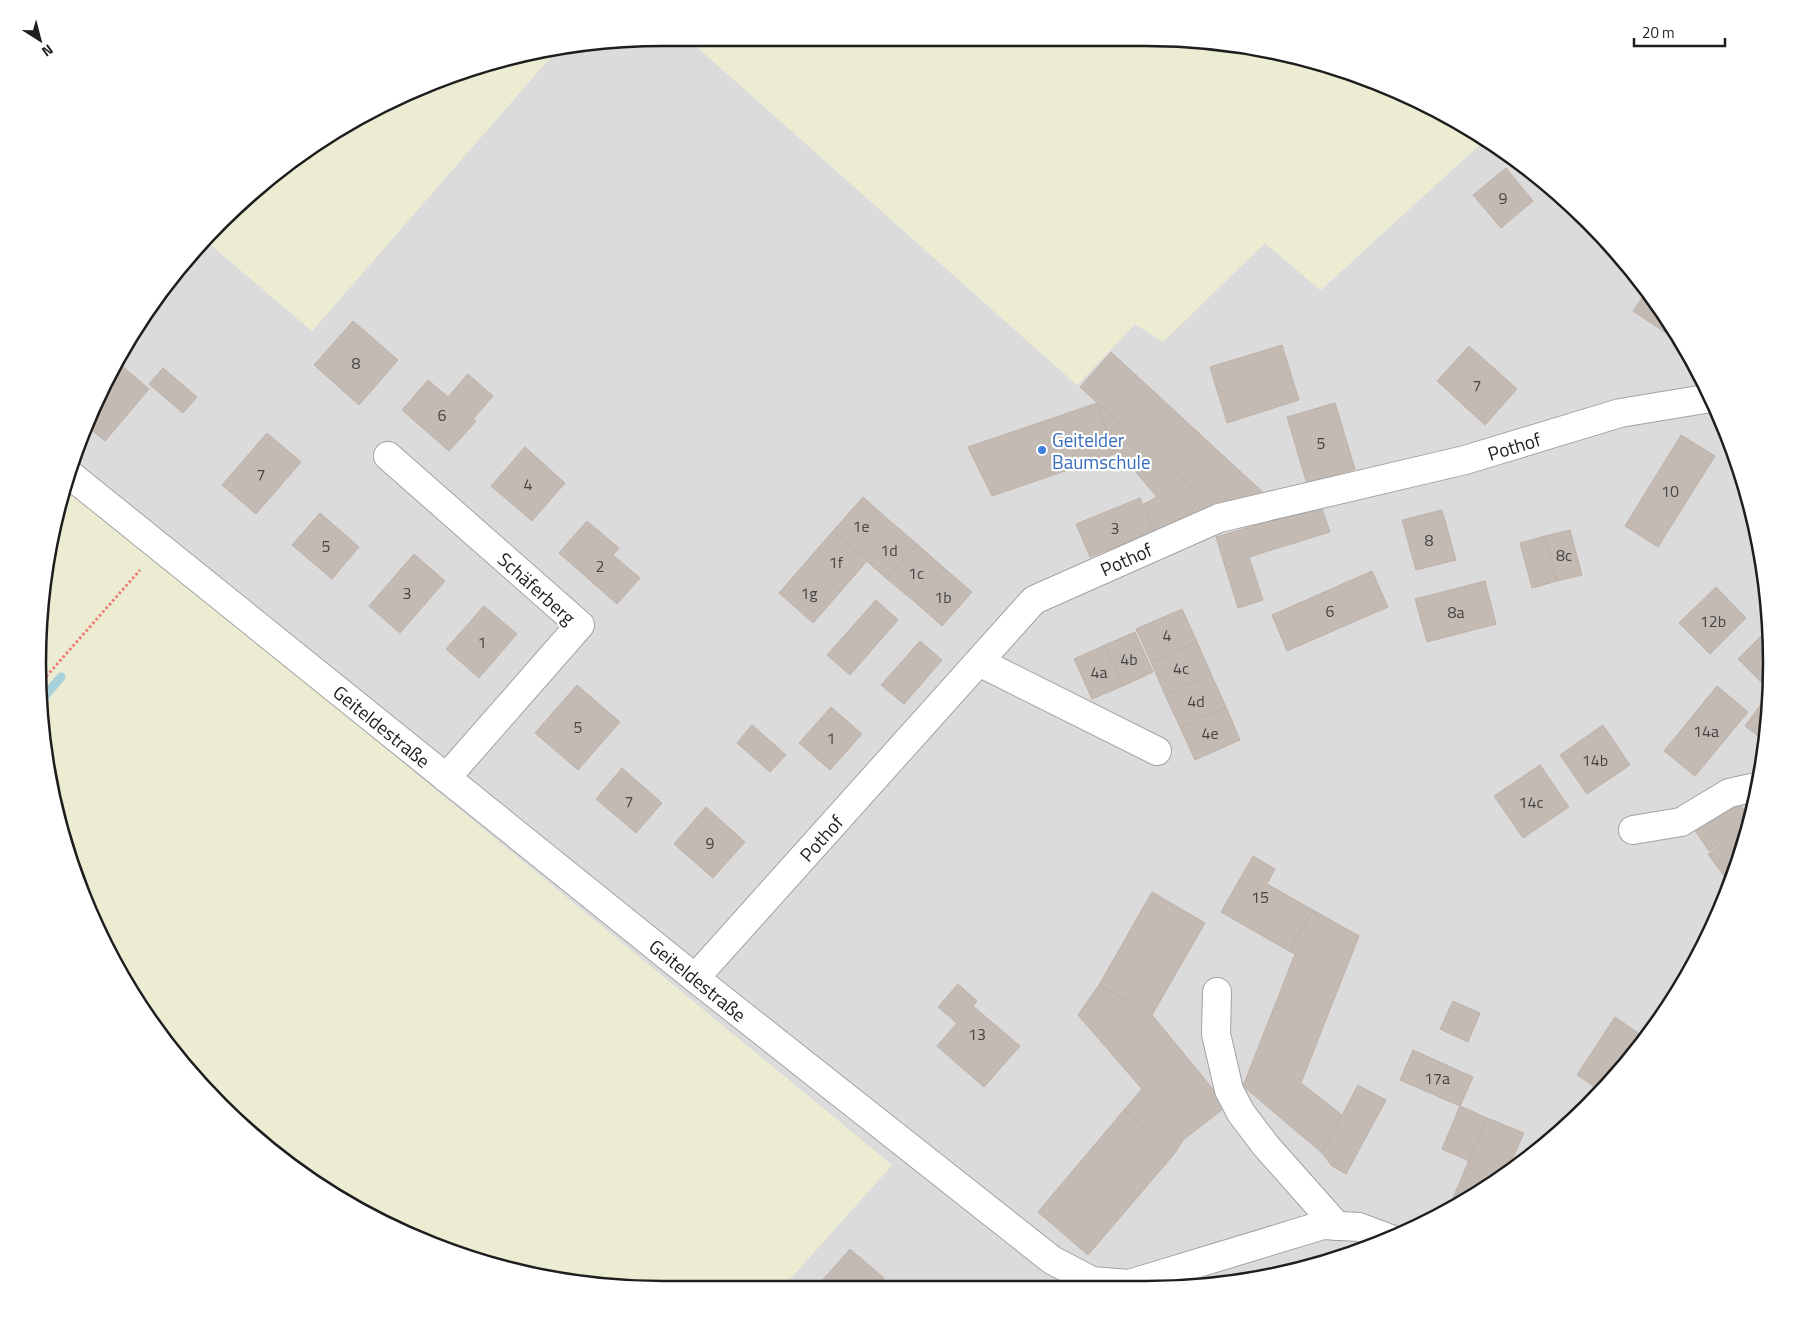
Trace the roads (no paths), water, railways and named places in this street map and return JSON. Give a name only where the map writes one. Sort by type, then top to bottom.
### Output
[{"type":"street","name":"Pothof","points":[[695,978],[1034,600],[1219,518],[1466,460],[1620,413],[1703,399]]},
{"type":"street","name":"Schäferberg","points":[[388,456],[580,626],[446,778]]},
{"type":"street","name":"Geiteldestraße","points":[[75,479],[695,978],[1052,1260],[1092,1281]]},
{"type":"street","points":[[979,662],[1158,751]]},
{"type":"street","points":[[1633,830],[1680,822],[1728,793],[1750,788]]},
{"type":"street","points":[[1216,992],[1216,1034],[1229,1090],[1241,1113],[1266,1146],[1337,1226]]},
{"type":"street","name":"Geiteldestraße","points":[[1139,1281],[1322,1225],[1359,1227],[1380,1235]]},
{"type":"waterway","points":[[47,693],[61,677]]},
{"type":"place","name":"Geitelder Baumschule","points":[[1042,450]]}]
